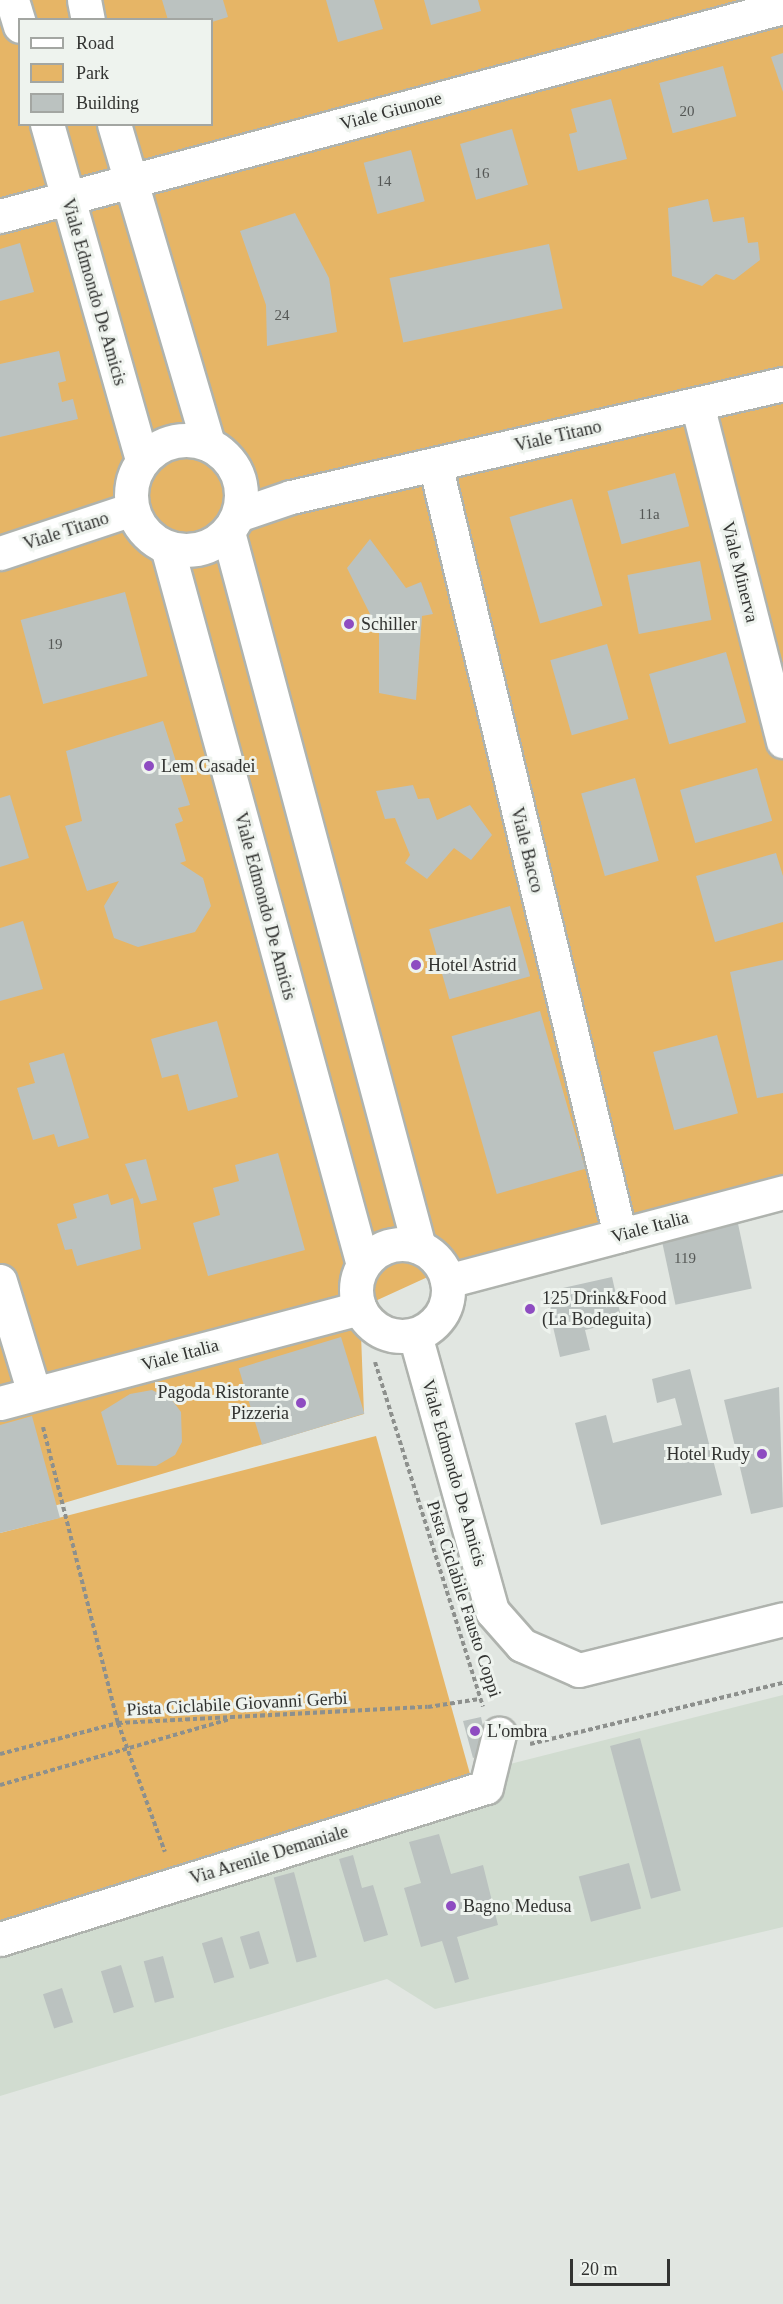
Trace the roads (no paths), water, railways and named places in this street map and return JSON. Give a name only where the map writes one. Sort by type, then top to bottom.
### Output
[{"type":"street","points":[[12,0],[18,20]]},
{"type":"street","points":[[84,0],[88,18]]},
{"type":"street","name":"Viale Giunone","points":[[0,216],[67,196],[128,182],[783,6]]},
{"type":"street","name":"Viale Edmondo De Amicis","points":[[48,126],[142,460]]},
{"type":"street","points":[[114,126],[128,182],[220,454],[242,497],[233,524],[419,1247]]},
{"type":"street","name":"Viale Titano","points":[[233,524],[332,488],[783,384]]},
{"type":"street","name":"Viale Minerva","points":[[697,404],[783,741]]},
{"type":"street","points":[[220,454],[172,440],[142,460],[133,475],[132,509],[151,538],[167,547],[199,549],[233,524]]},
{"type":"street","name":"Viale Titano","points":[[220,454],[275,485],[332,488]]},
{"type":"street","name":"Viale Bacco","points":[[435,464],[620,1235]]},
{"type":"street","name":"Viale Titano","points":[[0,553],[132,509]]},
{"type":"street","name":"Viale Edmondo De Amicis","points":[[167,547],[363,1265]]},
{"type":"street","name":"Viale Italia","points":[[447,1281],[783,1192]]},
{"type":"street","points":[[393,1245],[419,1247],[438,1260],[447,1281],[445,1308],[415,1335],[376,1328],[360,1308],[356,1293],[363,1265],[393,1245]]},
{"type":"street","points":[[0,1281],[34,1393]]},
{"type":"street","name":"Viale Italia","points":[[0,1403],[360,1308]]},
{"type":"street","name":"Viale Edmondo De Amicis","points":[[415,1335],[492,1611],[522,1645],[579,1670],[783,1619]]},
{"type":"street","name":"Via Arenile Demaniale","points":[[0,1939],[486,1787],[499,1734]]},
{"type":"place","name":"Schiller","points":[[349,624]]},
{"type":"place","name":"Lem Casadei","points":[[149,766]]},
{"type":"place","name":"Hotel Astrid","points":[[416,965]]},
{"type":"place","name":"125 Drink&Food (La Bodeguita)","points":[[530,1309]]},
{"type":"place","name":"Pagoda Ristorante Pizzeria","points":[[301,1403]]},
{"type":"place","name":"Hotel Rudy","points":[[762,1454]]},
{"type":"place","name":"L'ombra","points":[[475,1731]]},
{"type":"place","name":"Bagno Medusa","points":[[451,1906]]}]
